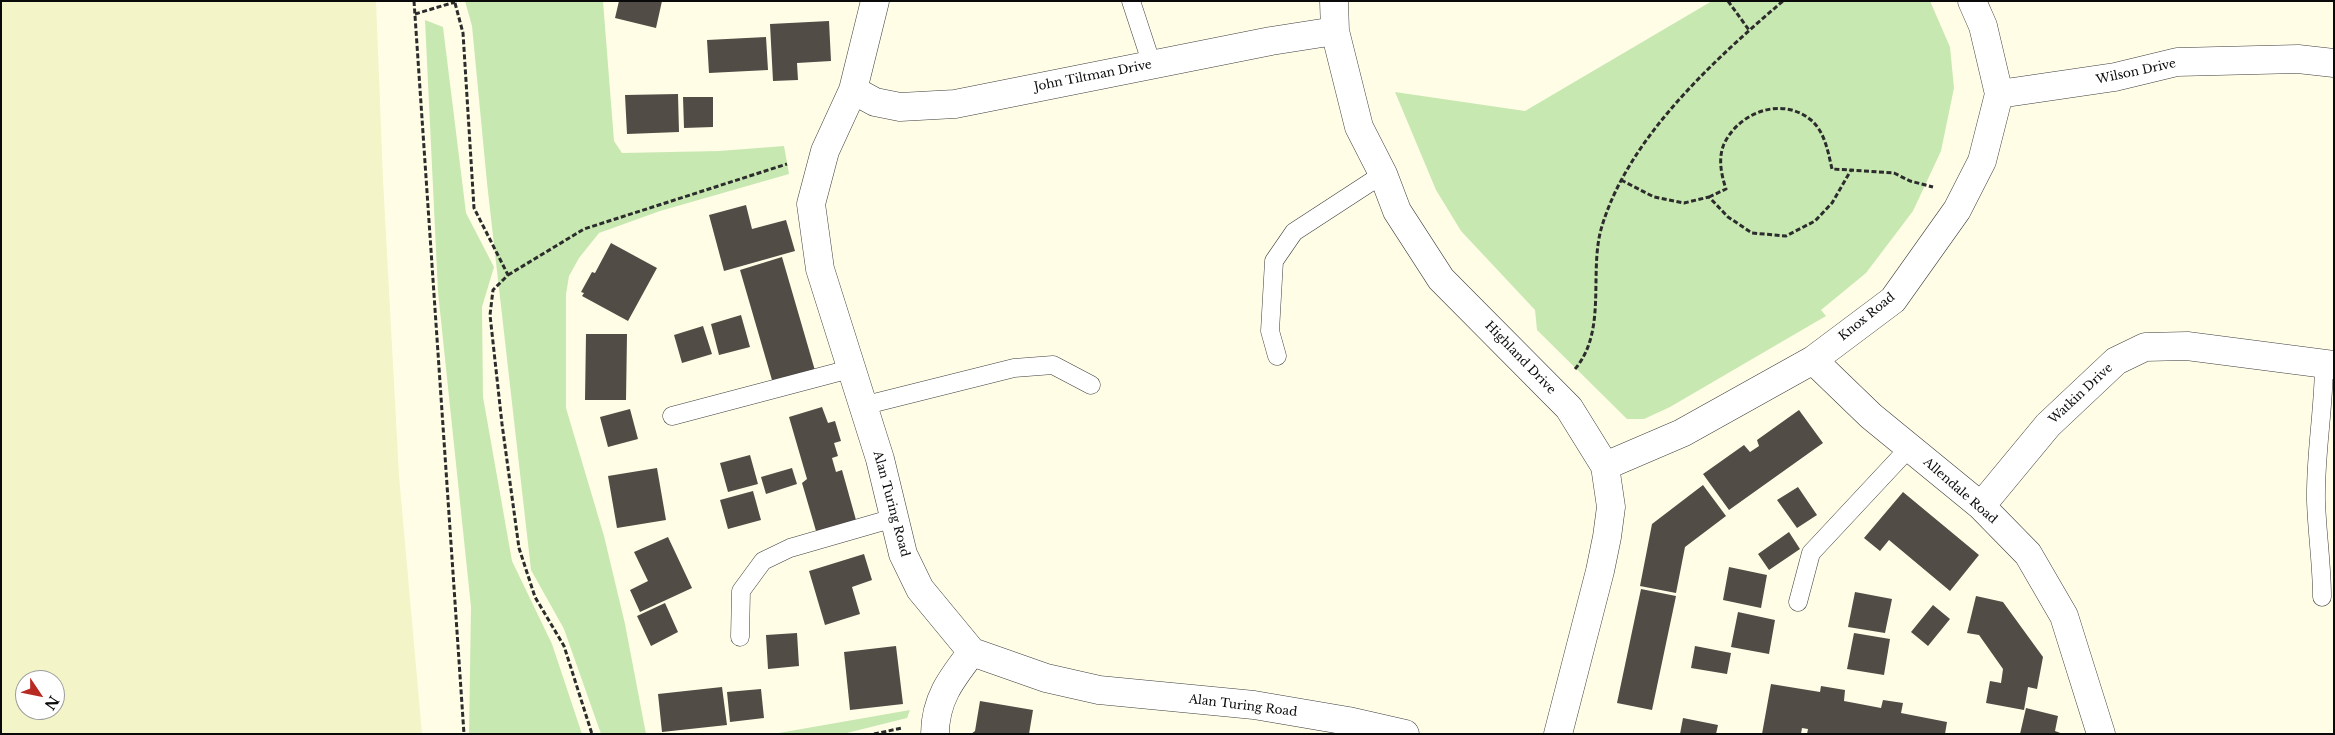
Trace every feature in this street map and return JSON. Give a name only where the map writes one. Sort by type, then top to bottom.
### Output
[{"type":"street","name":"Alan Turing Road","points":[[875,1],[853,90],[826,151],[811,204],[820,269],[850,369],[880,459],[903,554],[920,589],[972,652],[1046,678],[1099,690],[1254,705],[1348,721],[1405,734]]},
{"type":"street","name":"Highland Drive","points":[[1334,1],[1335,31],[1359,127],[1383,174],[1397,211],[1436,272],[1569,408],[1605,466],[1611,507],[1607,537],[1558,734]]},
{"type":"street","name":"Knox Road","points":[[1605,466],[1682,432],[1813,360],[1893,300],[1963,199],[1982,162],[1999,94],[1983,26],[1972,1]]},
{"type":"street","name":"John Tiltman Drive","points":[[853,90],[875,102],[900,107],[955,104],[1271,41],[1335,31]]},
{"type":"street","name":"Wilson Drive","points":[[1999,94],[2115,78],[2177,62],[2298,59],[2334,63]]},
{"type":"street","name":"Watkin Drive","points":[[1981,506],[2048,425],[2116,361],[2145,347],[2187,346],[2329,364]]},
{"type":"street","name":"Allendale Road","points":[[1813,360],[1871,416],[1981,506],[2028,554],[2064,616],[2100,734]]},
{"type":"street","points":[[935,734],[938,709],[950,680],[972,652]]},
{"type":"lane","points":[[1131,1],[1152,65]]},
{"type":"lane","points":[[1277,356],[1270,331],[1274,261],[1294,232],[1383,174]]},
{"type":"lane","points":[[2322,597],[2322,572],[2316,500],[2324,400],[2329,364]]},
{"type":"lane","points":[[862,406],[1014,368],[1054,365],[1092,385]]},
{"type":"lane","points":[[672,416],[850,369]]},
{"type":"lane","points":[[1798,602],[1811,553],[1909,448]]},
{"type":"lane","points":[[740,636],[741,591],[763,561],[790,548],[894,518]]},
{"type":"path","points":[[414,1],[464,734]]},
{"type":"path","points":[[1728,1],[1749,30]]},
{"type":"path","points":[[1554,393],[1581,362],[1591,337],[1602,227],[1622,180],[1634,158],[1673,108],[1723,53],[1782,1]]},
{"type":"path","points":[[415,14],[455,2],[463,33],[474,208],[508,275]]},
{"type":"path","points":[[1622,180],[1654,198],[1684,203],[1709,197],[1726,189],[1720,161],[1724,145],[1730,134],[1740,122],[1753,113],[1775,108],[1792,110],[1811,120],[1826,142],[1832,169],[1894,173],[1910,181],[1931,186],[1963,199]]},
{"type":"path","points":[[592,734],[564,646],[535,597],[519,548],[502,424],[490,315],[493,290],[508,275],[584,229],[826,151]]},
{"type":"path","points":[[1709,197],[1728,217],[1752,232],[1786,236],[1815,221],[1832,203],[1851,170]]},
{"type":"green space","points":[[1,1],[376,1],[383,180],[399,476],[422,734],[1,734]]},
{"type":"green space","points":[[465,1],[603,1],[614,141],[622,153],[719,151],[784,146],[789,174],[660,211],[599,233],[579,258],[569,276],[566,294],[566,408],[604,536],[625,624],[646,734],[601,734],[564,629],[531,570],[487,183],[472,26]]},
{"type":"green space","points":[[1712,1],[1930,1],[1950,47],[1954,88],[1941,151],[1913,211],[1866,273],[1821,310],[1826,316],[1670,407],[1644,419],[1627,419],[1537,330],[1535,310],[1461,231],[1436,190],[1395,92],[1525,111]]},
{"type":"green space","points":[[425,20],[443,27],[466,213],[494,267],[482,307],[483,397],[512,561],[552,644],[582,734],[469,734],[471,607],[438,292]]},
{"type":"green space","points":[[910,710],[907,718],[843,734],[773,734]]},
{"type":"building","points":[[619,1],[662,1],[656,28],[615,18]]},
{"type":"building","points":[[829,21],[831,61],[797,63],[798,80],[773,81],[770,24]]},
{"type":"building","points":[[766,37],[768,70],[709,73],[707,40]]},
{"type":"building","points":[[678,94],[679,132],[627,134],[625,95]]},
{"type":"building","points":[[683,97],[713,97],[713,127],[684,128]]},
{"type":"building","points":[[746,205],[752,229],[786,220],[795,251],[724,271],[709,215]]},
{"type":"building","points":[[611,243],[657,268],[628,321],[582,296],[584,293],[581,292],[592,272],[595,273]]},
{"type":"building","points":[[782,257],[816,374],[774,387],[740,270]]},
{"type":"building","points":[[741,315],[750,347],[719,355],[711,324]]},
{"type":"building","points":[[703,326],[712,354],[682,363],[674,335]]},
{"type":"building","points":[[586,334],[627,334],[626,400],[585,400]]},
{"type":"building","points":[[822,407],[828,423],[835,421],[841,441],[834,443],[838,456],[832,458],[836,472],[842,470],[856,520],[816,531],[802,483],[807,479],[789,417]]},
{"type":"building","points":[[630,409],[638,439],[608,447],[600,417]]},
{"type":"building","points":[[1799,410],[1823,443],[1729,510],[1703,474],[1744,445],[1750,452],[1759,446],[1757,440]]},
{"type":"building","points":[[750,455],[758,484],[728,492],[720,463]]},
{"type":"building","points":[[657,468],[666,520],[617,528],[608,476]]},
{"type":"building","points":[[792,468],[797,484],[766,494],[761,477]]},
{"type":"building","points":[[1703,485],[1726,516],[1685,547],[1676,593],[1640,586],[1652,524]]},
{"type":"building","points":[[1798,487],[1817,515],[1797,528],[1777,500]]},
{"type":"building","points":[[753,491],[761,520],[728,529],[720,500]]},
{"type":"building","points":[[1903,492],[1979,555],[1950,591],[1889,540],[1880,551],[1864,538]]},
{"type":"building","points":[[1789,532],[1800,549],[1769,570],[1758,554]]},
{"type":"building","points":[[668,537],[692,588],[640,612],[630,590],[648,581],[634,552]]},
{"type":"building","points":[[864,554],[872,580],[852,587],[860,614],[825,625],[809,571]]},
{"type":"building","points":[[1729,567],[1767,575],[1761,608],[1723,600]]},
{"type":"building","points":[[1641,589],[1676,596],[1652,710],[1617,703]]},
{"type":"building","points":[[1855,592],[1892,599],[1885,633],[1848,627]]},
{"type":"building","points":[[1976,596],[2003,602],[2043,657],[2037,689],[2028,687],[2024,710],[1986,703],[1990,681],[2001,683],[2003,669],[1979,635],[1967,633]]},
{"type":"building","points":[[665,603],[678,632],[651,646],[637,616]]},
{"type":"building","points":[[1933,605],[1950,619],[1928,646],[1911,632]]},
{"type":"building","points":[[1738,612],[1775,620],[1769,654],[1731,647]]},
{"type":"building","points":[[797,633],[799,666],[768,669],[766,635]]},
{"type":"building","points":[[1854,633],[1890,639],[1884,675],[1847,669]]},
{"type":"building","points":[[896,646],[903,704],[850,710],[844,652]]},
{"type":"building","points":[[1695,646],[1731,653],[1727,674],[1691,668]]},
{"type":"building","points":[[1771,684],[1820,692],[1821,686],[1845,690],[1844,701],[1881,708],[1883,700],[1903,703],[1901,713],[1947,722],[1945,734],[1807,734],[1808,729],[1802,728],[1801,734],[1762,734]]},
{"type":"building","points":[[722,687],[727,725],[662,732],[658,694]]},
{"type":"building","points":[[761,689],[764,718],[730,722],[727,692]]},
{"type":"building","points":[[980,701],[1033,710],[1029,734],[971,734],[975,731]]},
{"type":"building","points":[[2026,708],[2058,716],[2055,731],[2063,734],[2020,734]]},
{"type":"building","points":[[1683,718],[1718,725],[1716,734],[1680,734]]}]
